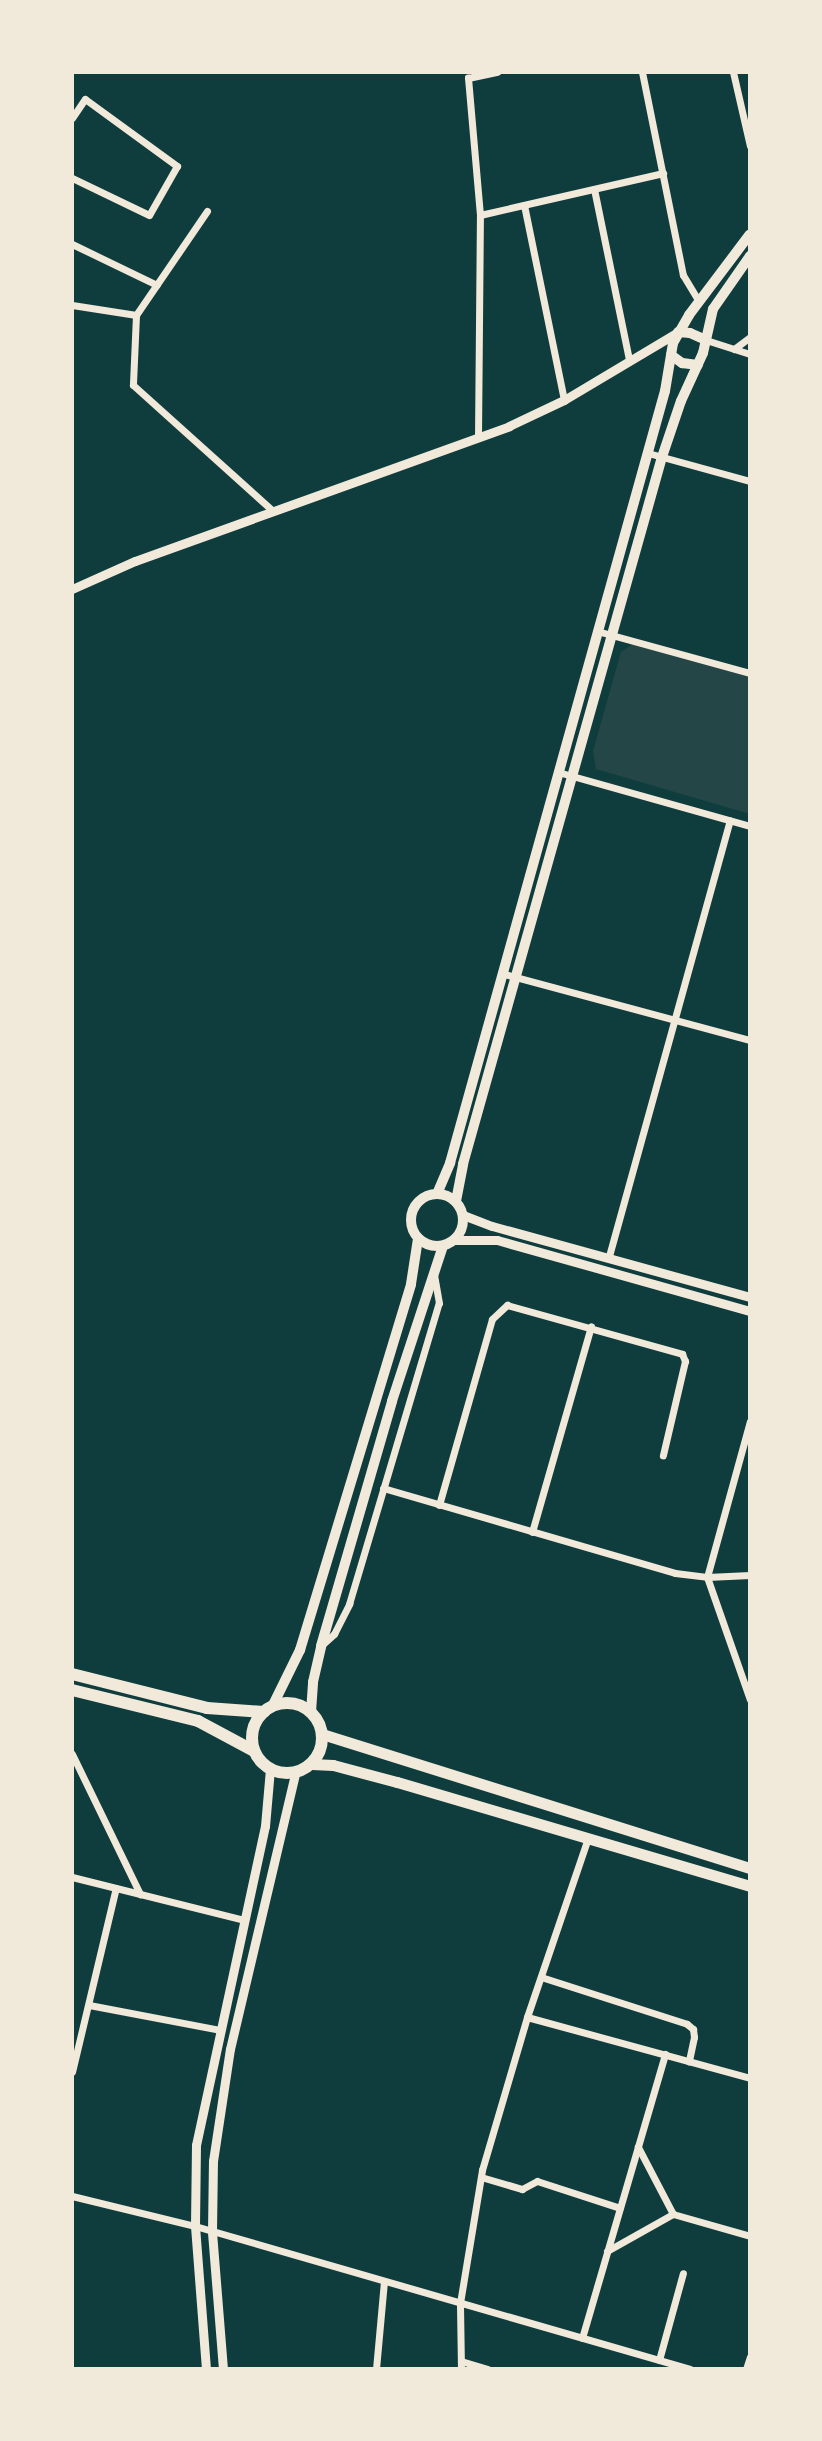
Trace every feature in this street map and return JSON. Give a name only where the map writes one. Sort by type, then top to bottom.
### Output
[{"type":"highway","points":[[72,1674],[207,1708],[268,1709],[292,1703],[311,1712],[322,1734],[322,1745],[312,1764],[295,1773],[270,1769],[254,1751],[198,1721],[72,1690]]},
{"type":"highway","points":[[254,1751],[253,1730],[268,1709]]},
{"type":"main road","points":[[437,1194],[450,1163],[648,453],[678,332],[750,234]]},
{"type":"main road","points":[[418,1239],[430,1246],[443,1246],[455,1240],[462,1228],[463,1215],[456,1201],[662,457],[698,365],[711,317],[722,294],[750,256]]},
{"type":"main road","points":[[710,286],[722,294]]},
{"type":"main road","points":[[678,332],[696,334],[706,340]]},
{"type":"main road","points":[[671,355],[682,363],[698,365]]},
{"type":"main road","points":[[268,1709],[300,1650],[411,1284],[418,1239],[411,1223],[413,1208],[423,1197],[437,1194],[456,1201]]},
{"type":"main road","points":[[311,1712],[313,1682],[321,1646],[443,1246]]},
{"type":"main road","points":[[322,1734],[750,1868]]},
{"type":"main road","points":[[312,1764],[333,1765],[397,1782],[750,1886]]},
{"type":"street","points":[[478,438],[480,215],[468,78],[497,72]]},
{"type":"street","points":[[642,72],[683,275],[699,302]]},
{"type":"street","points":[[733,72],[750,146]]},
{"type":"street","points":[[72,118],[85,99],[177,166],[149,215],[72,178]]},
{"type":"street","points":[[480,215],[663,173]]},
{"type":"street","points":[[594,189],[629,360]]},
{"type":"street","points":[[524,205],[564,400]]},
{"type":"street","points":[[207,211],[136,315],[133,385],[272,510]]},
{"type":"street","points":[[72,244],[157,285]]},
{"type":"street","points":[[72,305],[136,315]]},
{"type":"street","points":[[72,589],[110,570],[478,438],[564,400],[678,332]]},
{"type":"street","points":[[734,349],[750,337]]},
{"type":"street","points":[[706,340],[750,354]]},
{"type":"street","points":[[648,453],[750,481]]},
{"type":"street","points":[[597,631],[750,673]]},
{"type":"street","points":[[558,772],[750,826]]},
{"type":"street","points":[[609,1256],[730,821]]},
{"type":"street","points":[[501,973],[750,1040]]},
{"type":"street","points":[[463,1215],[492,1226],[750,1297]]},
{"type":"street","points":[[455,1240],[497,1240],[750,1311]]},
{"type":"street","points":[[321,1646],[334,1634],[349,1604],[439,1303],[433,1271]]},
{"type":"street","points":[[439,1505],[492,1319],[507,1305],[591,1326],[682,1354],[685,1361],[663,1455]]},
{"type":"street","points":[[532,1532],[591,1326]]},
{"type":"street","points":[[750,1421],[707,1577],[750,1700]]},
{"type":"street","points":[[383,1488],[675,1573],[707,1577],[750,1575]]},
{"type":"street","points":[[72,1754],[140,1894]]},
{"type":"street","points":[[206,2369],[195,2226],[196,2145],[265,1826],[270,1769]]},
{"type":"street","points":[[223,2369],[212,2231],[213,2161],[230,2049],[295,1773]]},
{"type":"street","points":[[488,2369],[461,2365],[460,2303],[481,2177],[527,2017],[588,1838]]},
{"type":"street","points":[[72,1877],[244,1920]]},
{"type":"street","points":[[72,2072],[116,1888]]},
{"type":"street","points":[[541,1977],[687,2024],[693,2029],[694,2037],[689,2061]]},
{"type":"street","points":[[89,2005],[220,2030]]},
{"type":"street","points":[[527,2017],[750,2078]]},
{"type":"street","points":[[582,2338],[665,2054]]},
{"type":"street","points":[[638,2147],[673,2214]]},
{"type":"street","points":[[481,2177],[522,2189],[537,2181],[620,2208]]},
{"type":"street","points":[[72,2196],[195,2226],[690,2369]]},
{"type":"street","points":[[607,2251],[673,2214],[750,2236]]},
{"type":"street","points":[[659,2360],[683,2273]]},
{"type":"street","points":[[376,2369],[384,2281]]},
{"type":"street","points":[[746,2369],[750,2357]]},
{"type":"shaded area","points":[[633,644],[750,677],[750,814],[596,769],[593,751],[621,652]]}]
